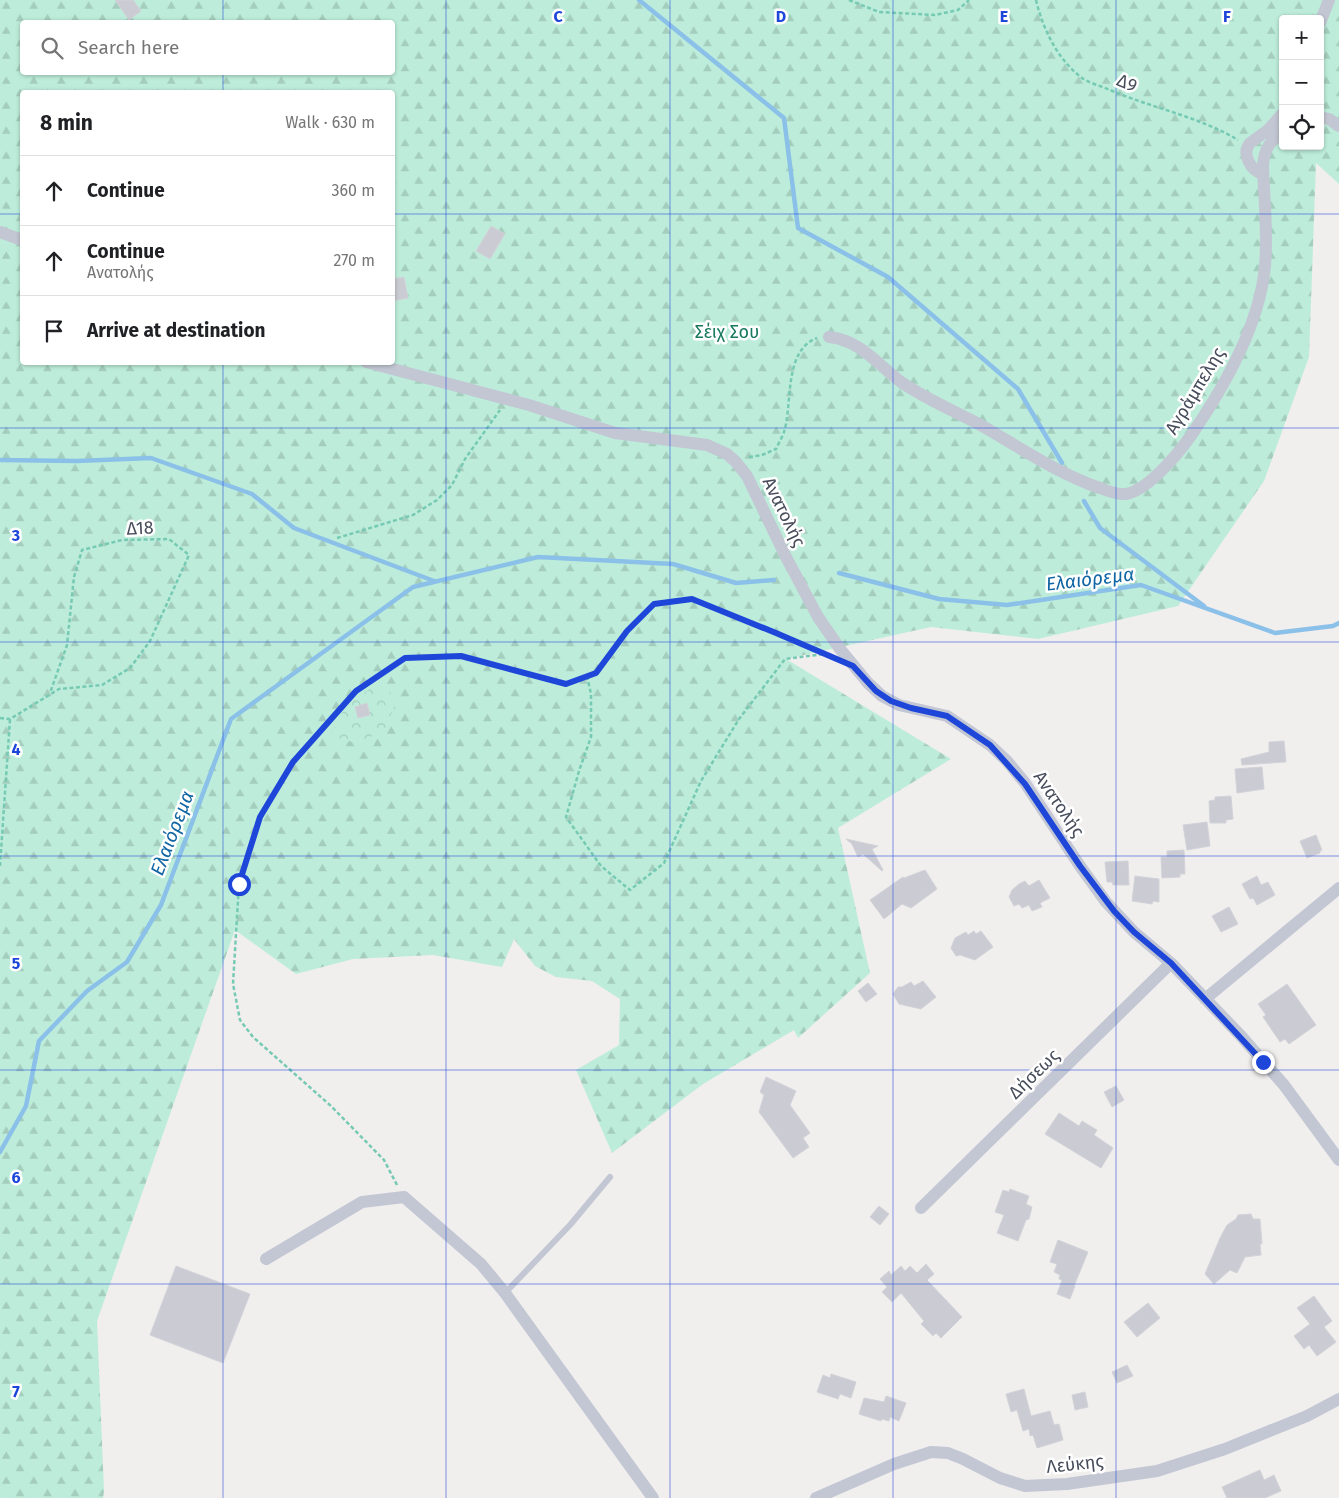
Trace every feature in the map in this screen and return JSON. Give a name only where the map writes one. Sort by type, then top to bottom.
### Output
[{"type":"street","points":[[1323,15],[1329,0]]},
{"type":"street","points":[[1263,174],[1253,168],[1247,154],[1247,146],[1268,130],[1279,118]]},
{"type":"street","points":[[1324,118],[1339,126]]},
{"type":"street","name":"Αγράμπελης","points":[[829,337],[842,339],[858,346],[908,386],[1060,471],[1115,494],[1133,492],[1150,481],[1192,435],[1223,385],[1239,351],[1254,313],[1265,268],[1267,233],[1263,174],[1264,159],[1266,148],[1279,135]]},
{"type":"street","points":[[0,232],[20,239]]},
{"type":"street","points":[[378,365],[509,399],[615,433],[706,446],[720,450],[736,462]]},
{"type":"street","name":"Ανατολής","points":[[736,462],[752,484],[786,557],[813,608],[829,634],[863,678],[876,691],[891,701],[911,708],[947,716],[990,745],[1025,784],[1110,907],[1134,932],[1171,963],[1284,1086],[1339,1160]]},
{"type":"street","points":[[1205,999],[1339,888]]},
{"type":"street","name":"Δήσεως","points":[[921,1208],[1171,963]]},
{"type":"street","points":[[266,1259],[362,1202],[404,1197],[481,1264],[505,1293],[653,1498]]},
{"type":"street","name":"Λεύκης","points":[[816,1498],[894,1464],[931,1452],[948,1454],[963,1459],[1000,1478],[1025,1486],[1067,1484],[1156,1470],[1225,1449],[1308,1416],[1339,1399]]},
{"type":"lane","points":[[505,1293],[570,1225],[610,1177]]},
{"type":"path","points":[[849,0],[879,12],[935,15],[958,10],[969,0]]},
{"type":"path","name":"Δ9","points":[[1036,0],[1046,34],[1062,57],[1082,78],[1154,107],[1224,132],[1247,146]]},
{"type":"path","points":[[736,462],[776,450],[784,431],[794,365],[802,348],[815,338],[829,337]]},
{"type":"path","points":[[337,538],[414,515],[437,500],[452,486],[465,459],[509,399]]},
{"type":"path","name":"Δ18","points":[[10,719],[58,689],[102,685],[130,668],[150,641],[189,555],[169,539],[122,540],[82,550],[74,577],[67,645],[50,693]]},
{"type":"path","points":[[404,1197],[384,1160],[332,1106],[253,1036],[240,1020],[233,984],[239,884],[260,817],[293,762],[356,691],[405,658],[461,656],[566,684],[596,673],[627,631],[654,604],[692,599],[832,657]]},
{"type":"path","points":[[586,676],[591,694],[591,737],[566,817],[601,866],[630,890],[664,863],[701,781],[739,719],[785,659],[826,654]]},
{"type":"path","points":[[0,718],[10,719],[0,866]]},
{"type":"green space","name":"Σέιχ Σου","points":[[0,0],[1339,0],[1339,184],[1316,163],[1309,357],[1264,481],[1178,606],[1038,639],[931,627],[786,659],[951,759],[838,828],[870,973],[798,1038],[794,1030],[703,1084],[612,1153],[576,1070],[619,1045],[620,999],[592,981],[556,977],[535,966],[514,939],[502,967],[433,955],[353,959],[296,974],[235,930],[97,1321],[103,1498],[0,1498]]},
{"type":"green space","points":[[382,681],[397,701],[385,728],[367,739],[353,742],[331,736],[346,705]]},
{"type":"building","points":[[115,0],[133,0],[141,11],[129,20]]},
{"type":"building","points":[[491,226],[505,234],[490,259],[476,251]]},
{"type":"building","points":[[404,277],[408,298],[395,300],[395,278]]},
{"type":"building","points":[[367,703],[370,715],[358,718],[355,707]]},
{"type":"building","points":[[1284,741],[1286,762],[1242,765],[1241,759],[1269,752],[1269,742]]},
{"type":"building","points":[[1262,767],[1264,789],[1237,793],[1235,769]]},
{"type":"building","points":[[1231,796],[1233,819],[1226,820],[1226,823],[1210,823],[1209,801],[1215,800],[1215,797]]},
{"type":"building","points":[[1207,822],[1210,846],[1187,850],[1183,825]]},
{"type":"building","points":[[1316,835],[1322,850],[1320,853],[1307,858],[1300,841]]},
{"type":"building","points":[[846,839],[878,846],[872,849],[883,870],[863,854],[858,857],[852,844]]},
{"type":"building","points":[[1184,850],[1185,874],[1180,874],[1180,877],[1162,878],[1161,857],[1167,857],[1167,851]]},
{"type":"building","points":[[1128,861],[1129,885],[1113,885],[1112,882],[1107,882],[1105,862]]},
{"type":"building","points":[[925,870],[937,889],[911,908],[902,904],[884,919],[870,900],[903,877]]},
{"type":"building","points":[[1135,876],[1159,879],[1159,902],[1153,901],[1152,904],[1132,901]]},
{"type":"building","points":[[1257,876],[1261,885],[1268,882],[1275,895],[1257,905],[1253,898],[1250,899],[1242,884]]},
{"type":"building","points":[[1039,880],[1050,898],[1040,903],[1042,907],[1032,911],[1029,905],[1022,908],[1019,904],[1014,906],[1009,897],[1012,890],[1025,881],[1029,886]]},
{"type":"building","points":[[1229,907],[1238,924],[1221,932],[1212,916]]},
{"type":"building","points":[[974,931],[976,934],[981,931],[993,947],[975,960],[960,955],[956,956],[951,948],[955,938],[966,932],[968,935]]},
{"type":"building","points":[[923,981],[936,997],[921,1009],[899,1004],[893,994],[898,987],[911,982],[914,986]]},
{"type":"building","points":[[868,983],[877,994],[866,1002],[858,991]]},
{"type":"building","points":[[1287,984],[1316,1025],[1289,1044],[1285,1039],[1280,1042],[1263,1017],[1266,1015],[1258,1004]]},
{"type":"building","points":[[766,1077],[796,1091],[790,1105],[810,1133],[803,1138],[809,1147],[793,1158],[759,1112],[764,1095],[760,1092]]},
{"type":"building","points":[[1116,1086],[1124,1100],[1112,1107],[1104,1092]]},
{"type":"building","points":[[1059,1113],[1079,1126],[1082,1121],[1097,1130],[1094,1135],[1113,1148],[1101,1168],[1045,1134]]},
{"type":"building","points":[[1010,1189],[1029,1196],[1026,1204],[1032,1207],[1029,1219],[1026,1220],[1018,1241],[997,1233],[1004,1215],[995,1212],[1003,1190],[1009,1192]]},
{"type":"building","points":[[879,1206],[889,1214],[880,1225],[870,1217]]},
{"type":"building","points":[[1251,1214],[1253,1219],[1260,1219],[1261,1255],[1245,1257],[1237,1273],[1230,1270],[1214,1284],[1205,1274],[1220,1238],[1227,1225],[1236,1219],[1238,1215]]},
{"type":"building","points":[[1058,1240],[1088,1252],[1070,1299],[1057,1294],[1062,1280],[1059,1279],[1060,1275],[1054,1272],[1057,1264],[1050,1262]]},
{"type":"building","points":[[926,1264],[934,1274],[927,1280],[962,1317],[941,1338],[936,1333],[933,1336],[921,1324],[924,1321],[901,1293],[892,1302],[882,1292],[887,1287],[880,1279],[889,1271],[891,1275],[901,1266],[905,1271],[910,1266],[917,1273]]},
{"type":"building","points":[[176,1266],[250,1294],[223,1363],[150,1335]]},
{"type":"building","points":[[1314,1296],[1332,1321],[1324,1327],[1336,1342],[1317,1356],[1309,1345],[1304,1349],[1294,1336],[1310,1324],[1297,1308]]},
{"type":"building","points":[[1148,1303],[1160,1318],[1137,1337],[1124,1322]]},
{"type":"building","points":[[1127,1365],[1133,1376],[1117,1383],[1112,1372]]},
{"type":"building","points":[[831,1374],[856,1382],[851,1398],[840,1394],[838,1399],[817,1392],[823,1375],[830,1378]]},
{"type":"building","points":[[1024,1389],[1031,1416],[1050,1411],[1054,1425],[1059,1424],[1063,1440],[1037,1448],[1033,1435],[1030,1436],[1029,1429],[1023,1431],[1017,1410],[1011,1412],[1006,1394]]},
{"type":"building","points":[[1085,1392],[1088,1407],[1075,1410],[1072,1395]]},
{"type":"building","points":[[886,1396],[906,1403],[899,1421],[890,1417],[889,1421],[882,1419],[881,1421],[859,1414],[864,1398],[884,1402]]},
{"type":"building","points":[[1260,1470],[1264,1480],[1274,1475],[1281,1491],[1265,1498],[1227,1498],[1222,1487]]},
{"type":"waterway","points":[[639,0],[784,118],[798,228],[888,277],[1018,389],[1062,463]]},
{"type":"waterway","points":[[0,460],[77,461],[151,458],[252,494],[294,528],[434,581]]},
{"type":"waterway","points":[[1084,501],[1100,528],[1204,606]]},
{"type":"waterway","name":"Ελαιόρεμα","points":[[0,1152],[26,1106],[39,1041],[87,991],[127,962],[161,905],[231,719],[413,587],[538,557],[673,564],[736,583],[774,580]]},
{"type":"waterway","name":"Ελαιόρεμα","points":[[839,573],[939,599],[1007,605],[1141,585],[1275,633],[1333,626],[1339,623]]},
{"type":"route","points":[[239,884],[260,817],[293,762],[356,691],[405,658],[461,656],[566,684],[596,673],[627,631],[654,604],[692,599],[853,666],[882,696],[900,705],[947,716],[990,745],[1025,784],[1080,866],[1114,911],[1134,932],[1171,963],[1241,1036],[1263,1062]]}]
